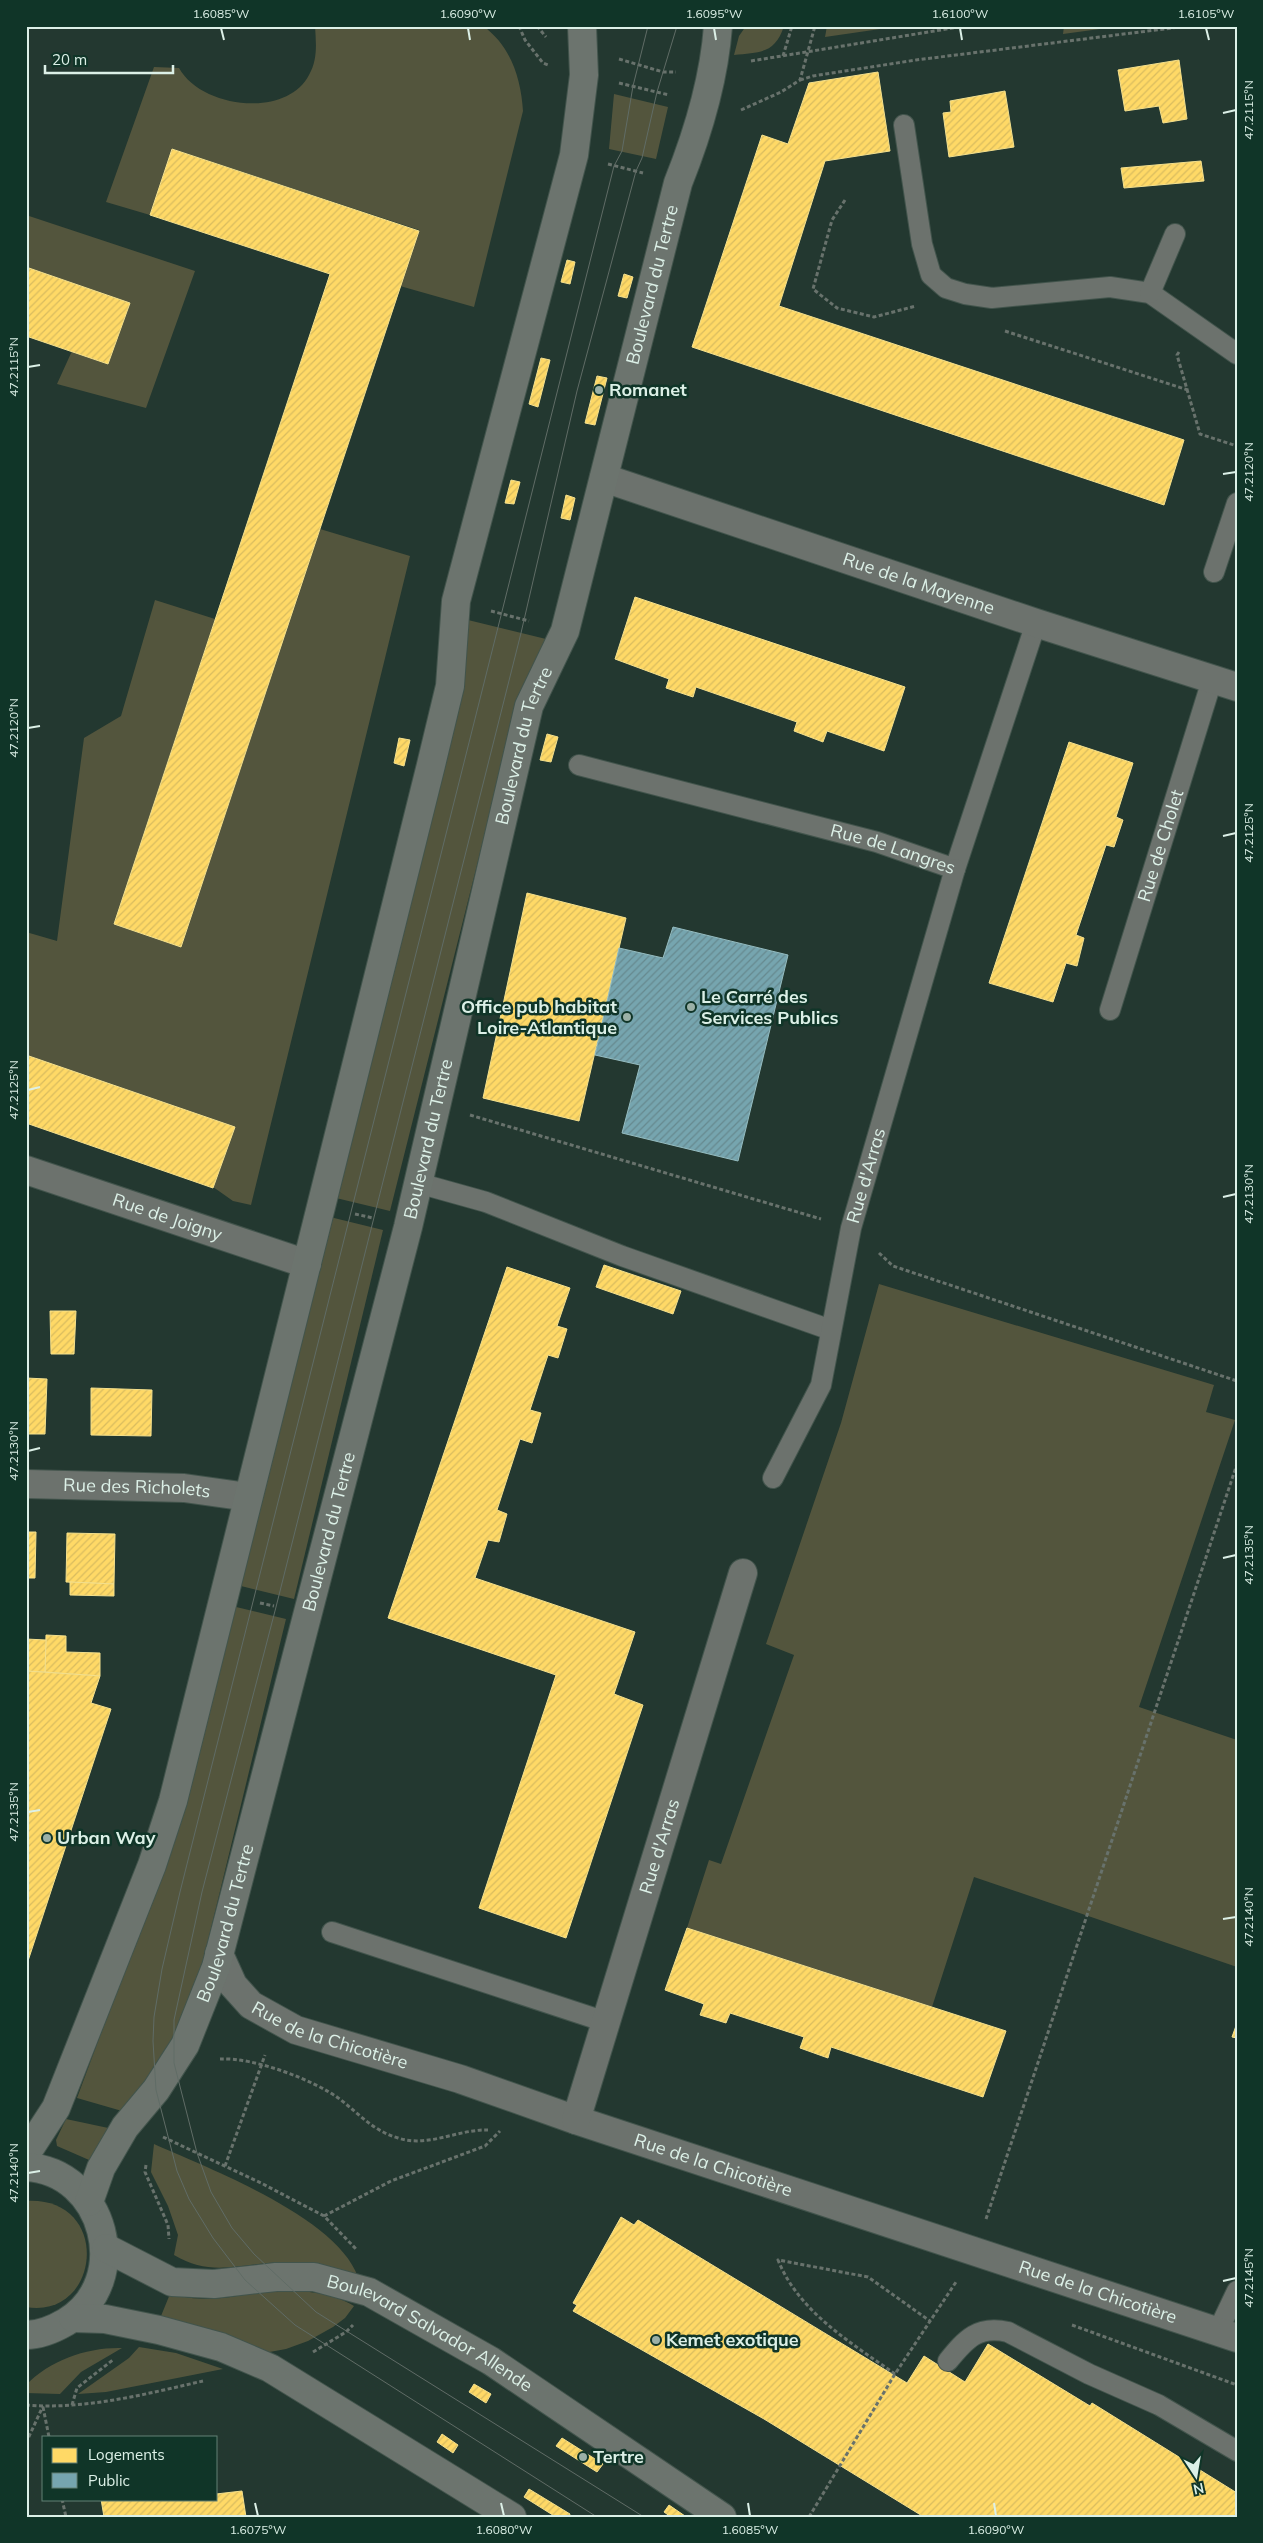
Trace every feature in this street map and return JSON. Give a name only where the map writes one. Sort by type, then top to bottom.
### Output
[{"type":"main road","points":[[26,2154],[56,2108],[152,1864],[173,1801],[450,686],[456,601],[574,155],[584,75],[582,26]]},
{"type":"main road","name":"Boulevard du Tertre","points":[[89,2202],[101,2168],[125,2127],[156,2090],[180,2054],[198,2014],[219,1954],[408,1227],[529,706],[565,632],[678,183],[694,144],[706,103],[718,26]]},
{"type":"main road","points":[[26,2167],[49,2171],[64,2179],[89,2202],[98,2216],[106,2248],[104,2264],[94,2294],[73,2318],[54,2329],[26,2335]]},
{"type":"main road","name":"Boulevard Salvador Allende","points":[[106,2248],[172,2282],[214,2284],[276,2277],[314,2277],[370,2292],[491,2361],[722,2517]]},
{"type":"main road","points":[[73,2318],[106,2320],[159,2330],[221,2347],[270,2368],[512,2517]]},
{"type":"street","name":"Rue de la Mayenne","points":[[604,478],[1224,684]]},
{"type":"street","name":"Rue de Joigny","points":[[26,1170],[307,1264]]},
{"type":"street","name":"Rue des Richolets","points":[[26,1484],[184,1488],[248,1497]]},
{"type":"street","name":"Rue d'Arras","points":[[576,2120],[743,1573]]},
{"type":"street","name":"Rue de la Chicotière","points":[[219,1954],[233,1985],[251,2004],[296,2030],[460,2079],[576,2120],[975,2253],[1227,2334]]},
{"type":"lane","points":[[904,125],[922,244],[931,275],[946,288],[965,294],[992,298],[1110,287],[1150,293],[1237,354]]},
{"type":"lane","points":[[1150,293],[1175,234]]},
{"type":"lane","points":[[1214,572],[1237,503]]},
{"type":"lane","name":"Rue de Langres","points":[[578,765],[868,840],[955,869],[1036,623]]},
{"type":"lane","name":"Rue de Cholet","points":[[1110,1010],[1224,684]]},
{"type":"lane","name":"Rue d'Arras","points":[[773,1478],[821,1385],[851,1228],[955,869]]},
{"type":"lane","points":[[418,1183],[486,1202],[622,1256],[831,1330]]},
{"type":"lane","points":[[332,1932],[606,2022]]},
{"type":"lane","points":[[1227,2334],[1237,2292]]},
{"type":"lane","points":[[948,2361],[962,2344],[979,2332],[994,2329],[1008,2332],[1089,2374],[1159,2406],[1237,2451]]},
{"type":"path","points":[[783,56],[792,26]]},
{"type":"path","points":[[800,80],[815,26]]},
{"type":"path","points":[[584,75],[740,110],[781,92],[800,80],[813,76],[916,60],[1188,26]]},
{"type":"path","points":[[574,155],[678,183]]},
{"type":"path","points":[[1193,324],[1177,355],[1200,434],[1237,446]]},
{"type":"path","points":[[456,601],[565,632]]},
{"type":"path","points":[[322,1206],[408,1227]]},
{"type":"path","points":[[808,2517],[895,2374],[975,2253],[1237,1464]]},
{"type":"path","points":[[223,1594],[306,1614]]},
{"type":"path","points":[[226,2166],[278,2019]]},
{"type":"path","points":[[180,2054],[204,2059],[227,2058],[262,2064],[325,2090],[340,2099],[367,2123],[399,2139],[418,2142],[474,2129],[501,2130],[486,2146],[391,2181],[324,2216]]},
{"type":"path","points":[[125,2127],[150,2132],[226,2166],[324,2216],[355,2247],[366,2263],[371,2275],[370,2292]]},
{"type":"path","points":[[895,2374],[824,2323],[786,2279],[778,2260],[868,2277],[930,2320]]},
{"type":"path","points":[[26,2443],[43,2406],[50,2436]]},
{"type":"path","points":[[62,2500],[66,2517]]},
{"type":"green space","points":[[315,26],[483,26],[501,43],[507,53],[517,75],[523,111],[474,307],[400,286],[419,230],[173,149],[150,215],[106,202],[154,67],[179,68],[190,82],[205,92],[224,99],[244,103],[264,103],[282,98],[298,89],[309,75],[316,51]]},
{"type":"green space","points":[[746,26],[784,26],[776,42],[771,47],[759,52],[734,55],[739,36]]},
{"type":"green space","points":[[827,26],[901,26],[825,37]]},
{"type":"green space","points":[[1064,26],[1122,26],[1063,34]]},
{"type":"green space","points":[[614,94],[668,107],[656,159],[609,149]]},
{"type":"green space","points":[[26,215],[195,271],[146,408],[57,384],[72,351],[108,364],[130,303],[26,267]]},
{"type":"green space","points":[[320,529],[410,556],[251,1205],[233,1201],[26,1055],[26,932],[57,941],[84,738],[121,716],[155,600],[215,619],[114,924],[181,946]]},
{"type":"green space","points":[[468,620],[546,639],[516,710],[390,1211],[336,1198]]},
{"type":"green space","points":[[330,1217],[383,1230],[294,1599],[241,1586]]},
{"type":"green space","points":[[879,1284],[1214,1385],[1206,1412],[1235,1420],[1139,1707],[1237,1740],[1237,1967],[974,1877],[932,2007],[687,1928],[709,1860],[721,1864],[794,1655],[766,1644],[841,1423]]},
{"type":"green space","points":[[232,1606],[286,1619],[189,2019],[178,2044],[122,2111],[77,2098],[168,1852]]},
{"type":"green space","points":[[66,2119],[113,2129],[96,2163],[57,2146],[56,2140]]},
{"type":"green space","points":[[154,2144],[238,2181],[299,2215],[325,2234],[346,2255],[358,2277],[326,2266],[303,2263],[279,2262],[220,2268],[209,2267],[186,2261],[174,2255],[178,2235],[168,2206],[151,2172]]},
{"type":"green space","points":[[26,2201],[54,2205],[73,2217],[84,2236],[87,2257],[82,2278],[70,2295],[51,2306],[26,2307]]},
{"type":"green space","points":[[273,2290],[325,2295],[335,2297],[354,2306],[345,2318],[308,2341],[286,2349],[264,2353],[200,2328],[161,2316],[170,2294],[210,2299]]},
{"type":"green space","points":[[139,2347],[176,2353],[223,2369],[106,2392],[78,2394],[129,2358]]},
{"type":"green space","points":[[122,2348],[81,2372],[60,2394],[26,2393],[26,2385],[58,2362],[96,2350]]},
{"type":"building: Logements","points":[[1179,60],[1187,119],[1163,123],[1159,106],[1125,111],[1118,70]]},
{"type":"building: Logements","points":[[878,72],[890,151],[825,161],[779,306],[1184,440],[1164,505],[692,347],[762,135],[788,144],[809,83]]},
{"type":"building: Logements","points":[[1005,91],[1014,147],[949,157],[943,113],[951,112],[950,101]]},
{"type":"building: Logements","points":[[172,149],[419,231],[181,947],[114,924],[330,274],[150,215]]},
{"type":"building: Logements","points":[[1201,161],[1204,181],[1124,188],[1121,168]]},
{"type":"building: Logements","points":[[567,260],[575,262],[570,284],[561,282]]},
{"type":"building: Logements","points":[[26,267],[130,303],[108,364],[26,336]]},
{"type":"building: Logements","points":[[624,274],[633,277],[627,298],[618,296]]},
{"type":"building: Logements","points":[[541,358],[550,360],[538,407],[529,404]]},
{"type":"building: Logements","name":"Romanet","points":[[597,376],[607,378],[595,425],[585,423]]},
{"type":"building: Logements","points":[[511,480],[520,482],[514,504],[505,503]]},
{"type":"building: Logements","points":[[566,495],[575,498],[570,520],[561,518]]},
{"type":"building: Logements","points":[[635,597],[905,687],[884,751],[827,731],[823,742],[794,731],[797,722],[696,687],[693,697],[666,688],[669,679],[615,659]]},
{"type":"building: Logements","points":[[547,734],[558,737],[551,762],[540,760]]},
{"type":"building: Logements","points":[[399,738],[410,740],[404,766],[394,763]]},
{"type":"building: Logements","points":[[1069,742],[1133,763],[1116,817],[1123,820],[1114,847],[1106,845],[1076,935],[1084,938],[1077,966],[1066,963],[1053,1002],[989,983]]},
{"type":"building: Logements","points":[[527,893],[626,918],[579,1121],[483,1098]]},
{"type":"building: Logements","points":[[26,1055],[235,1127],[213,1188],[26,1123]]},
{"type":"building: Logements","points":[[604,1265],[681,1291],[673,1314],[596,1287]]},
{"type":"building: Logements","points":[[507,1267],[570,1288],[557,1326],[567,1329],[558,1358],[548,1355],[530,1410],[541,1413],[532,1443],[520,1439],[497,1510],[507,1514],[499,1542],[488,1540],[475,1578],[635,1632],[614,1694],[643,1705],[566,1938],[479,1908],[556,1675],[388,1618]]},
{"type":"building: Logements","points":[[50,1311],[76,1311],[74,1354],[51,1354]]},
{"type":"building: Logements","points":[[26,1378],[47,1379],[45,1434],[26,1434]]},
{"type":"building: Logements","points":[[91,1388],[152,1390],[151,1436],[91,1435]]},
{"type":"building: Logements","points":[[26,1532],[36,1532],[35,1578],[26,1578]]},
{"type":"building: Logements","points":[[67,1533],[115,1534],[114,1584],[66,1582]]},
{"type":"building: Logements","points":[[70,1582],[114,1584],[114,1596],[70,1595]]},
{"type":"building: Logements","points":[[46,1635],[66,1636],[66,1652],[100,1653],[100,1676],[45,1672]]},
{"type":"building: Logements","points":[[26,1639],[46,1640],[45,1672],[26,1671]]},
{"type":"building: Logements","name":"Urban Way","points":[[26,1671],[100,1676],[91,1703],[111,1709],[26,1967]]},
{"type":"building: Logements","points":[[687,1928],[1006,2031],[983,2097],[831,2047],[828,2058],[800,2048],[804,2037],[730,2013],[726,2023],[700,2015],[704,2004],[665,1990]]},
{"type":"building: Logements","points":[[1237,2023],[1237,2038],[1232,2037]]},
{"type":"building: Logements","points":[[621,2217],[634,2225],[638,2220],[907,2383],[924,2356],[965,2382],[988,2344],[1090,2406],[1092,2403],[1237,2493],[1237,2517],[924,2517],[764,2419],[573,2311],[577,2305],[573,2303]]},
{"type":"building: Logements","points":[[474,2384],[491,2394],[486,2403],[469,2392]]},
{"type":"building: Logements","points":[[442,2434],[458,2445],[453,2453],[437,2442]]},
{"type":"building: Logements","name":"Tertre","points":[[562,2438],[603,2464],[597,2472],[556,2446]]},
{"type":"building: Logements","name":"Tertre","points":[[529,2489],[570,2514],[569,2517],[556,2517],[524,2497]]},
{"type":"building: Logements","points":[[242,2491],[246,2517],[104,2517],[101,2500],[218,2500],[218,2494]]},
{"type":"building: Logements","points":[[669,2505],[685,2516],[671,2517],[664,2512]]},
{"type":"building: Public","name":"Le Carré des Services Publics","points":[[673,927],[788,955],[738,1161],[622,1133],[640,1065],[595,1055],[619,948],[663,958]]},
{"type":"tram line","points":[[597,2517],[295,2325],[245,2280],[213,2238],[189,2199],[177,2171],[156,2090],[153,2041],[154,2017],[162,1969],[180,1892],[614,166],[622,151],[633,86],[648,26]]},
{"type":"tram line","points":[[644,2517],[316,2312],[254,2254],[232,2228],[211,2192],[197,2153],[174,2063],[174,2020],[202,1892],[276,1607],[521,633],[577,391],[636,171],[642,158],[657,92],[677,26]]},
{"type":"place","name":"Romanet","points":[[599,390]]},
{"type":"place","name":"Le Carré des Services Publics","points":[[691,1007]]},
{"type":"place","name":"Office pub habitat Loire-Atlantique","points":[[627,1017]]},
{"type":"place","name":"Urban Way","points":[[47,1838]]},
{"type":"place","name":"Kemet exotique","points":[[656,2340]]},
{"type":"place","name":"Tertre","points":[[583,2457]]}]
